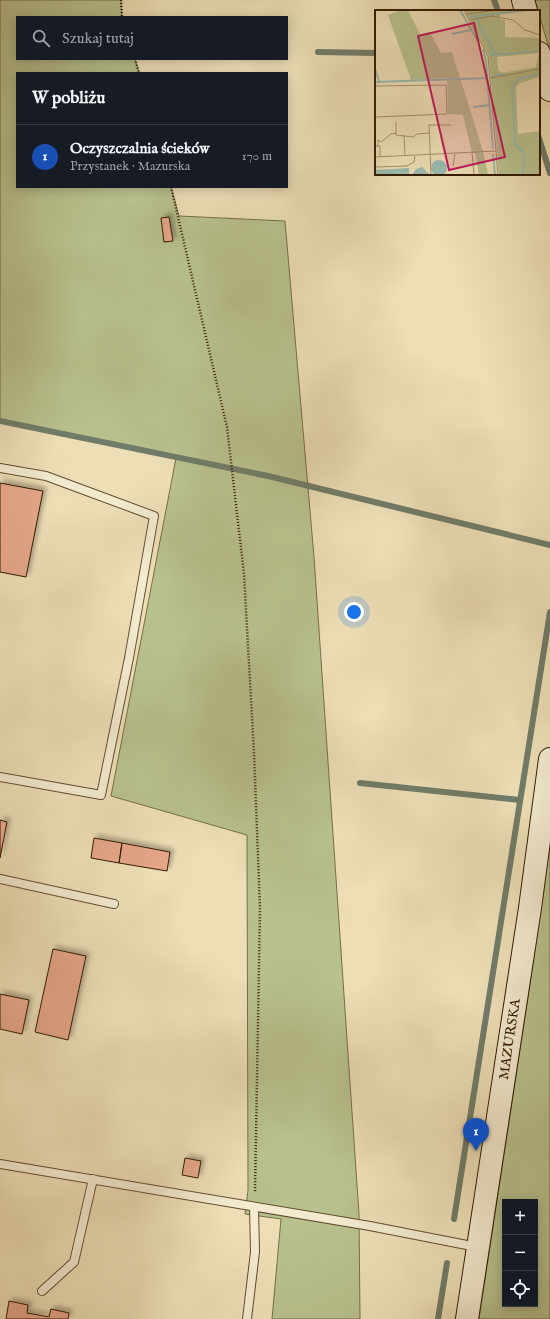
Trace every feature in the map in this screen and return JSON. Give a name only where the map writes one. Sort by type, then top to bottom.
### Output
[{"type":"main road","points":[[523,0],[526,10]]},
{"type":"main road","points":[[540,56],[550,90]]},
{"type":"main road","name":"MAZURSKA","points":[[467,1319],[530,908],[550,759]]},
{"type":"lane","points":[[0,468],[46,476],[154,516],[101,795],[0,777]]},
{"type":"lane","points":[[0,879],[114,904]]},
{"type":"lane","points":[[0,1164],[370,1226],[478,1248]]},
{"type":"lane","points":[[42,1291],[74,1262],[93,1180]]},
{"type":"lane","points":[[247,1319],[255,1252],[254,1207]]},
{"type":"path","points":[[121,0],[122,16]]},
{"type":"path","points":[[135,60],[139,72]]},
{"type":"path","points":[[172,188],[227,428],[244,574],[254,753],[260,908],[254,1207]]},
{"type":"green space","points":[[0,0],[121,0],[122,16],[16,16],[16,60],[135,60],[139,72],[16,72],[16,188],[171,188],[179,216],[285,221],[314,557],[359,1214],[360,1319],[272,1319],[281,1219],[245,1214],[248,1190],[247,835],[111,796],[176,458],[0,421]]},
{"type":"green space","points":[[535,0],[550,0],[550,52],[540,17],[540,10],[538,10]]},
{"type":"green space","points":[[550,838],[550,1319],[479,1319],[533,964]]},
{"type":"building","points":[[169,217],[173,241],[164,242],[161,218]]},
{"type":"building","points":[[0,483],[43,491],[26,577],[0,572]]},
{"type":"building","points":[[0,820],[7,822],[0,858]]},
{"type":"building","points":[[94,838],[122,843],[119,863],[91,858]]},
{"type":"building","points":[[122,843],[170,852],[167,871],[119,863]]},
{"type":"building","points":[[53,949],[86,956],[68,1040],[35,1032]]},
{"type":"building","points":[[0,994],[29,1000],[22,1034],[0,1029]]},
{"type":"building","points":[[185,1158],[201,1161],[198,1178],[182,1175]]},
{"type":"building","points":[[9,1301],[28,1305],[27,1313],[49,1317],[51,1309],[69,1313],[68,1319],[6,1319]]},
{"type":"waterway","points":[[494,0],[498,10]]},
{"type":"waterway","points":[[318,52],[375,53]]},
{"type":"waterway","points":[[540,141],[550,173]]},
{"type":"waterway","points":[[0,421],[268,476],[550,545]]},
{"type":"waterway","points":[[454,1219],[550,612]]},
{"type":"waterway","points":[[360,783],[520,800]]},
{"type":"waterway","points":[[438,1319],[447,1263]]},
{"type":"place","name":"Oczyszczalnia ścieków","points":[[476,1151]]}]
